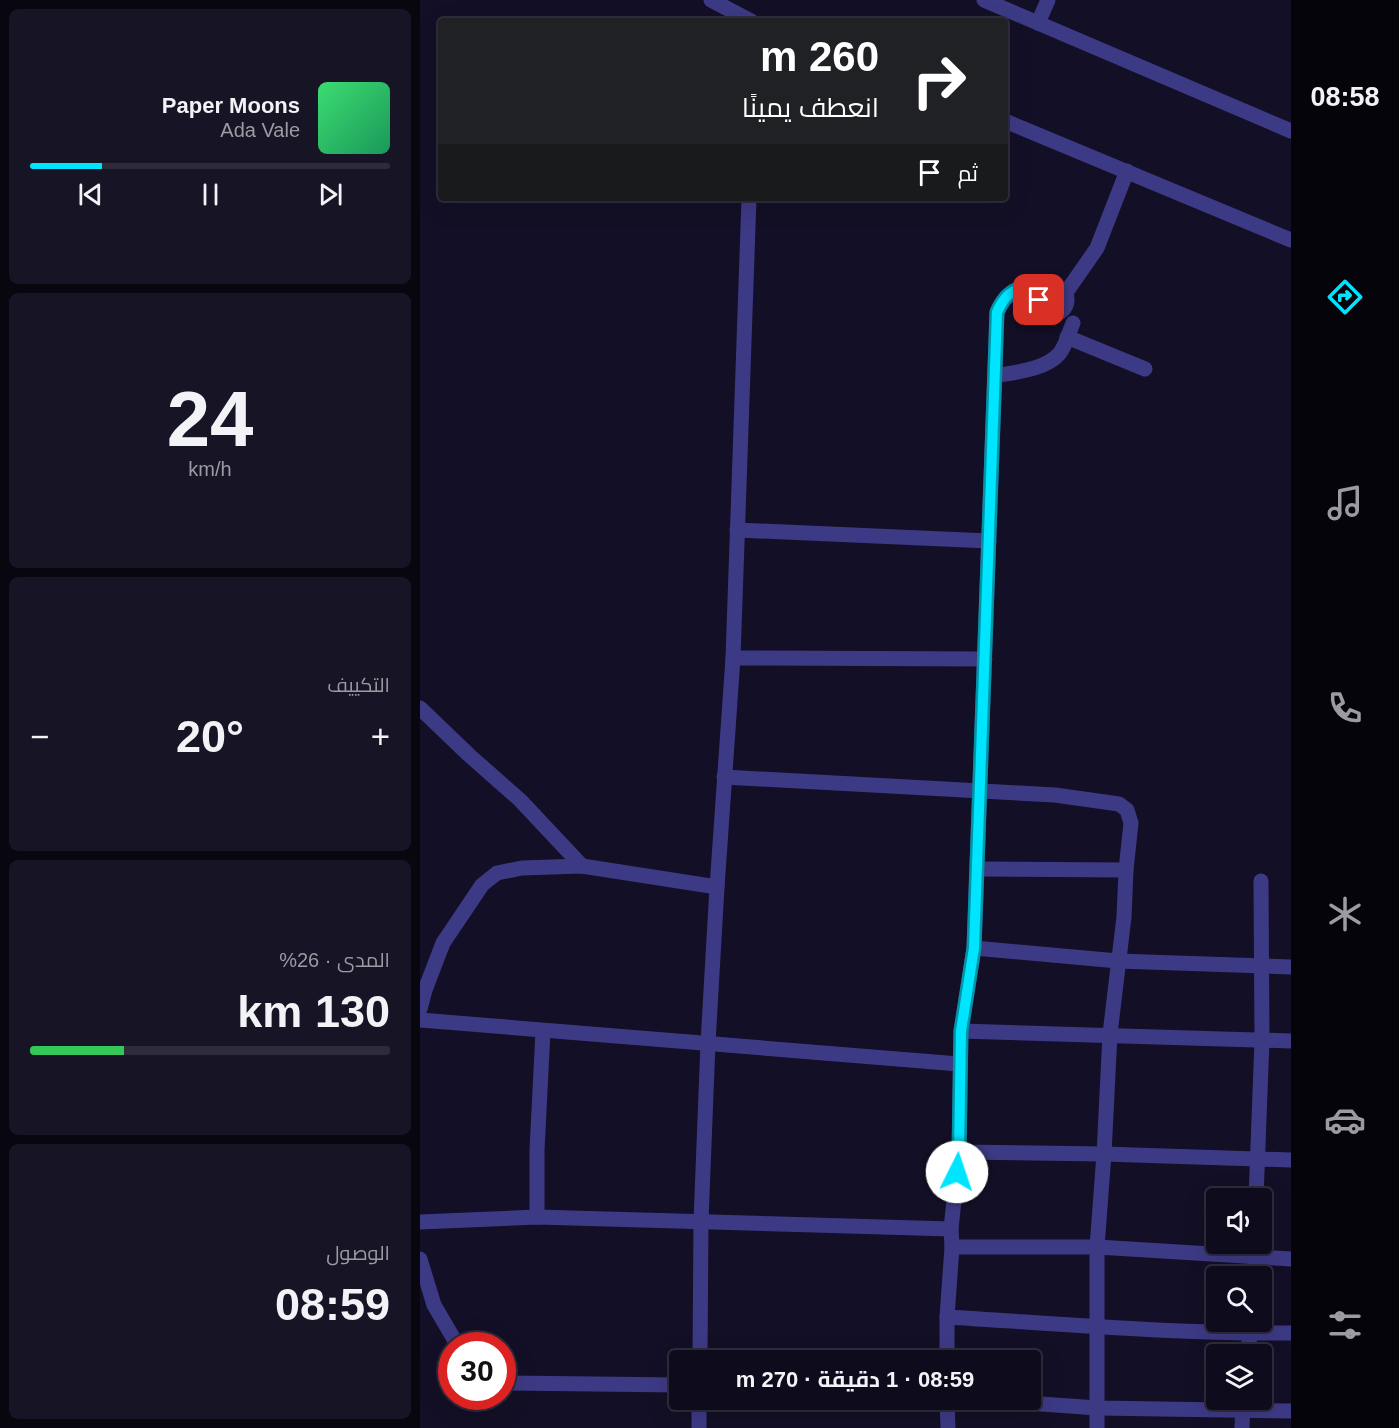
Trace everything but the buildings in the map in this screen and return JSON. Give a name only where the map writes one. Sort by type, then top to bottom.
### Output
[{"type":"street","points":[[711,0],[745,18]]},
{"type":"street","points":[[984,0],[1291,131]]},
{"type":"street","points":[[1038,23],[1048,0]]},
{"type":"street","points":[[1008,122],[1291,240]]},
{"type":"street","points":[[1065,294],[1061,289],[1049,286],[1040,294],[1040,306],[1050,314],[1056,314],[1065,306],[1065,294],[1097,248],[1127,171]]},
{"type":"street","points":[[700,1350],[701,1221],[708,1043],[724,777],[734,658],[749,201]]},
{"type":"street","points":[[947,1350],[951,1229],[959,1152],[961,1031],[974,948],[978,869],[997,312],[1001,303],[1015,290],[1024,287],[1044,290]]},
{"type":"street","points":[[995,376],[1046,363],[1060,352],[1070,330],[1145,369]]},
{"type":"street","points":[[737,530],[989,541]]},
{"type":"street","points":[[734,658],[986,659]]},
{"type":"street","points":[[420,708],[520,800],[582,866]]},
{"type":"street","points":[[724,777],[1055,795],[1119,804],[1127,810],[1131,823],[1124,917],[1110,1034],[1097,1247],[1097,1428]]},
{"type":"street","points":[[420,1009],[443,943],[482,885],[496,873],[508,870],[582,866],[717,887]]},
{"type":"street","points":[[978,869],[1126,870]]},
{"type":"street","points":[[1256,1188],[1262,1040],[1261,881]]},
{"type":"street","points":[[974,948],[1118,962],[1291,967]]},
{"type":"street","points":[[420,1020],[959,1064]]},
{"type":"street","points":[[537,1217],[537,1150],[543,1031]]},
{"type":"street","points":[[961,1031],[1291,1041]]},
{"type":"street","points":[[959,1152],[1291,1160]]},
{"type":"street","points":[[420,1222],[537,1217],[951,1229]]},
{"type":"street","points":[[952,1247],[1206,1250]]},
{"type":"street","points":[[1268,1254],[1291,1259]]},
{"type":"street","points":[[420,1259],[434,1305],[450,1332]]},
{"type":"street","points":[[947,1317],[1096,1326],[1206,1327]]},
{"type":"street","points":[[1272,1331],[1291,1333]]},
{"type":"street","points":[[516,1383],[669,1385]]},
{"type":"street","points":[[1041,1404],[1098,1408],[1206,1406]]},
{"type":"street","points":[[1272,1409],[1291,1411]]},
{"type":"street","points":[[699,1410],[699,1428]]},
{"type":"street","points":[[947,1410],[948,1428]]},
{"type":"street","points":[[1242,1428],[1243,1410]]},
{"type":"route","points":[[957,1172],[961,1031],[974,948],[997,312],[1007,295],[1024,287],[1044,290],[1039,300]]}]
